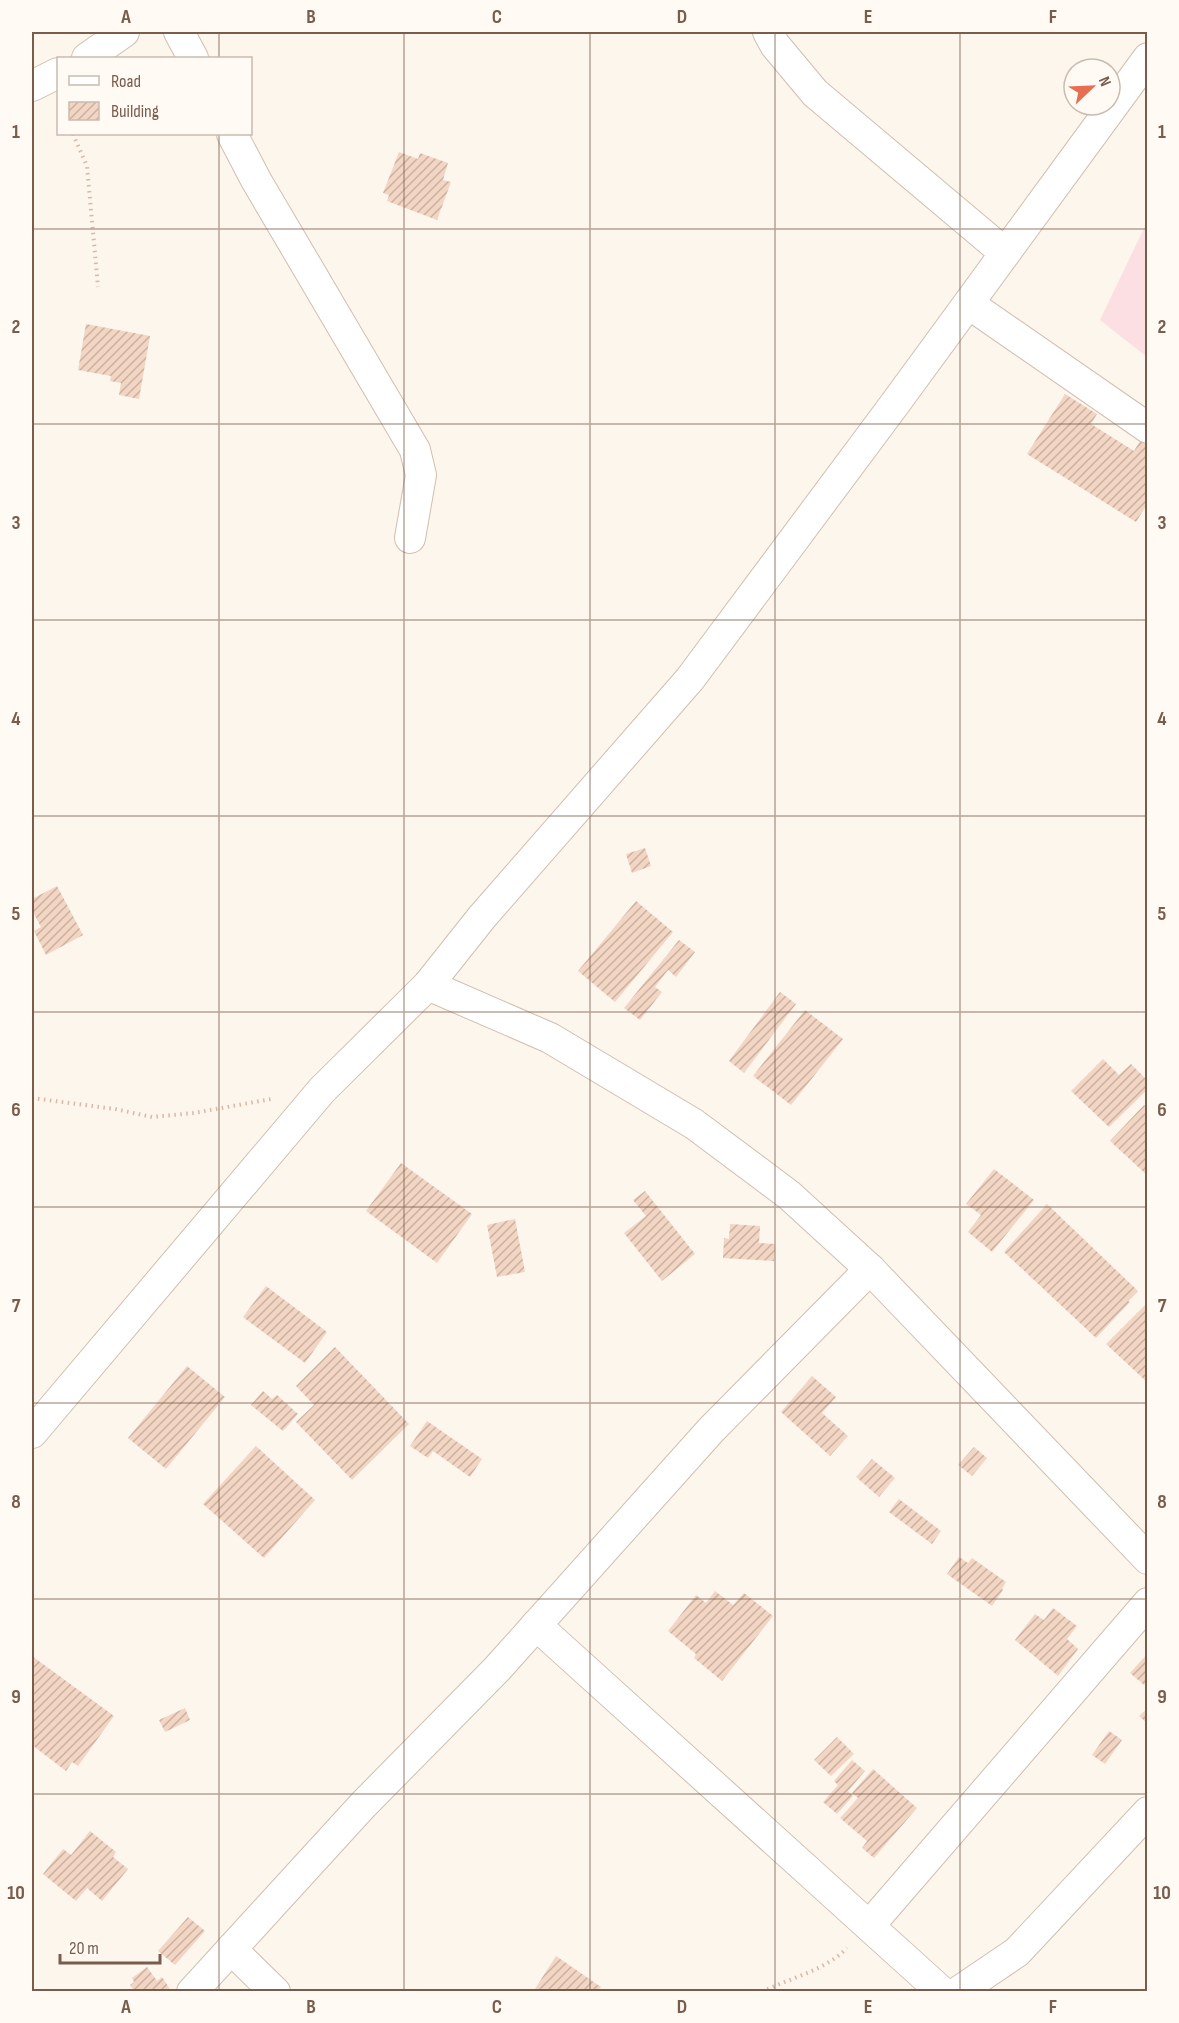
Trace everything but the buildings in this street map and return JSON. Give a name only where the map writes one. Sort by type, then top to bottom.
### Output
[{"type":"street","points":[[88,57],[124,32]]},
{"type":"street","points":[[179,32],[192,57]]},
{"type":"street","points":[[768,32],[775,45],[815,93],[1005,253]]},
{"type":"street","points":[[32,1433],[322,1090],[428,985],[482,917],[690,679],[798,536],[1148,58]]},
{"type":"street","points":[[32,86],[57,74]]},
{"type":"street","points":[[233,135],[256,180],[415,450],[421,475],[410,538]]},
{"type":"street","points":[[969,304],[1148,428]]},
{"type":"street","points":[[428,985],[550,1038],[694,1124],[789,1195],[870,1269],[1148,1559]]},
{"type":"street","points":[[192,1992],[363,1805],[497,1669],[711,1430],[870,1269]]},
{"type":"street","points":[[869,1926],[1148,1603]]},
{"type":"street","points":[[536,1625],[942,1992]]},
{"type":"street","points":[[958,1992],[1017,1952],[1148,1812]]},
{"type":"street","points":[[231,1949],[275,1992]]},
{"type":"path","points":[[73,135],[87,166],[99,287]]},
{"type":"path","points":[[32,1098],[115,1109],[152,1117],[194,1113],[322,1090]]},
{"type":"path","points":[[762,1992],[823,1966],[838,1956],[869,1926]]},
{"type":"shaded area","points":[[1147,222],[1147,357],[1100,320]]}]
